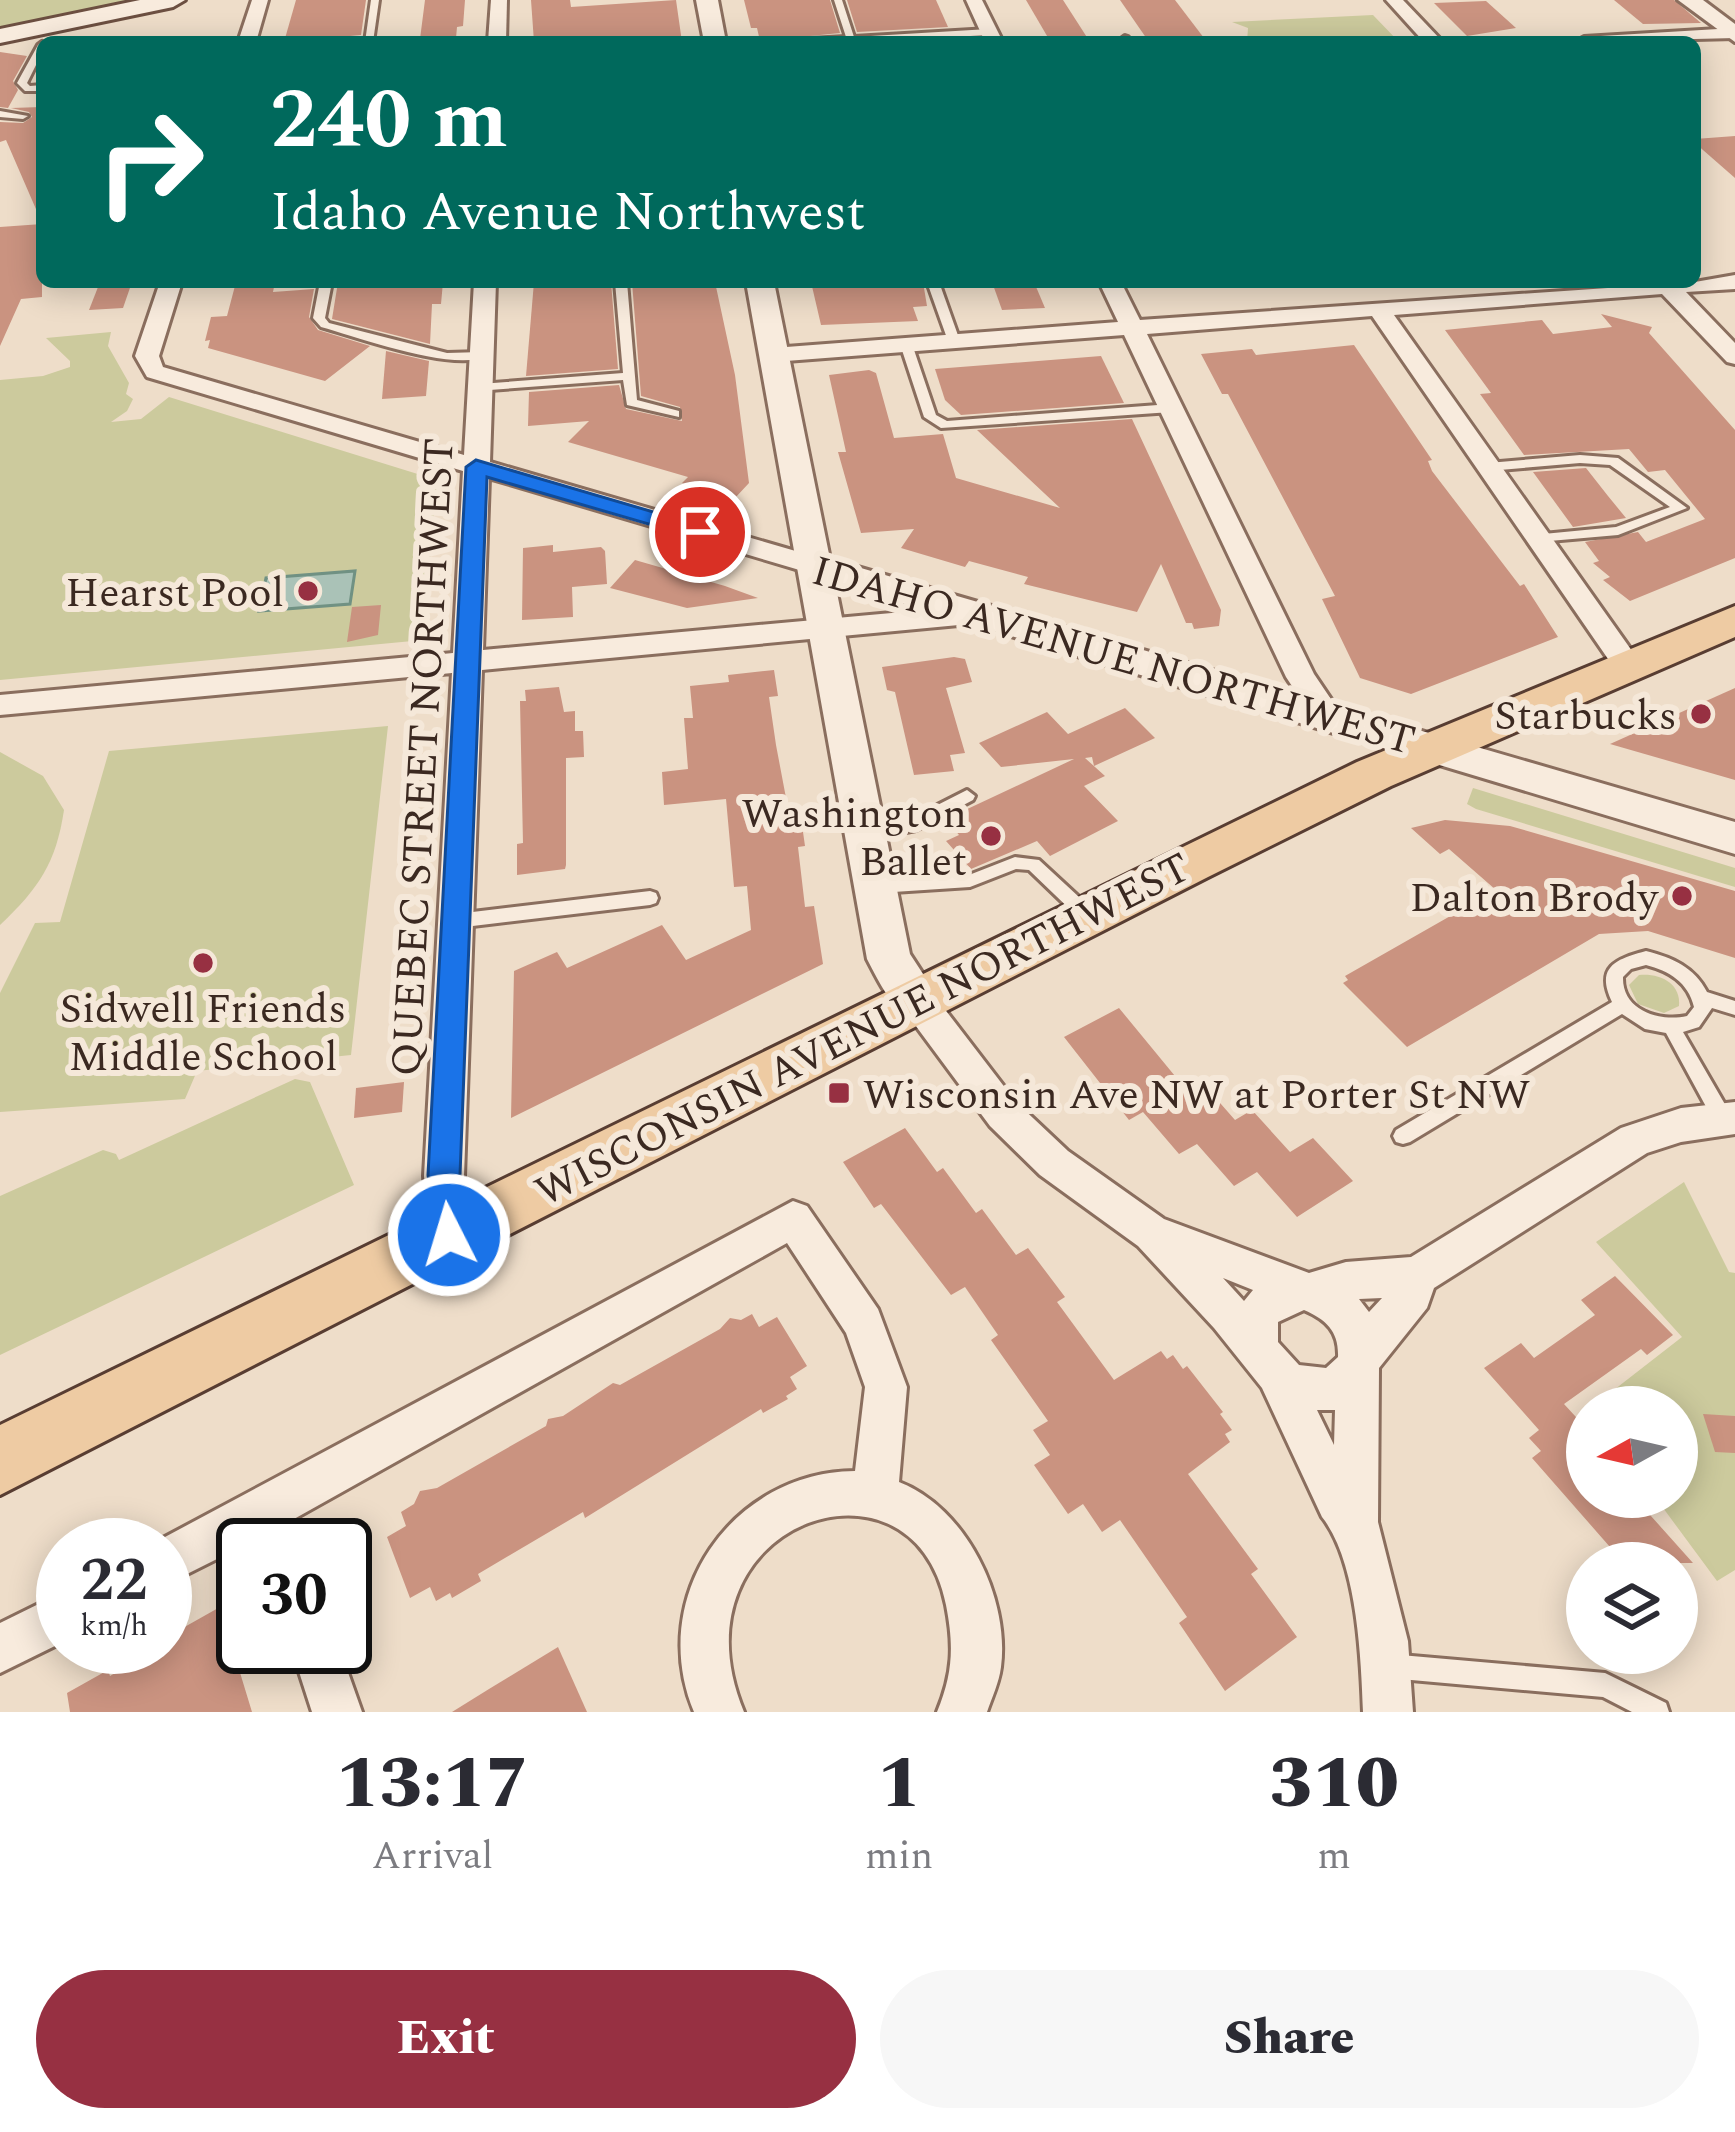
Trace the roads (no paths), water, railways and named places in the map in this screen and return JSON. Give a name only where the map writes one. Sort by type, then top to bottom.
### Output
[{"type":"main road","points":[[52,36],[173,0]]},
{"type":"main road","points":[[0,36],[36,38]]},
{"type":"main road","name":"WISCONSIN AVENUE NORTHWEST","points":[[0,1461],[1086,915],[1434,748],[1735,620]]},
{"type":"street","points":[[249,36],[260,0]]},
{"type":"street","points":[[497,36],[499,0]]},
{"type":"street","points":[[707,0],[714,36]]},
{"type":"street","points":[[974,0],[991,36]]},
{"type":"street","points":[[1394,0],[1428,36]]},
{"type":"street","points":[[1689,0],[1734,34]]},
{"type":"street","points":[[1697,36],[1734,34]]},
{"type":"street","points":[[1701,283],[1735,282]]},
{"type":"street","name":"IDAHO AVENUE NORTHWEST","points":[[169,288],[147,356],[148,367],[1735,838]]},
{"type":"street","name":"QUEBEC STREET NORTHWEST","points":[[449,1235],[444,1175],[485,288]]},
{"type":"street","points":[[761,288],[889,959],[993,1102],[1025,1137],[1085,1188],[1152,1233],[1229,1314],[1269,1366],[1318,1392],[1348,1381],[1412,1294],[1418,1276]]},
{"type":"street","points":[[1113,288],[1301,677],[1330,719]]},
{"type":"street","points":[[773,355],[1619,288]]},
{"type":"street","points":[[1669,288],[1735,358]]},
{"type":"street","points":[[1378,309],[1627,665]]},
{"type":"street","points":[[0,705],[980,614]]},
{"type":"street","points":[[1268,699],[1287,691],[1301,677]]},
{"type":"street","points":[[1355,1522],[1338,1501],[1269,1366],[1255,1322],[1262,1309],[1287,1292],[1346,1281],[1418,1276],[1618,1149],[1662,1130],[1729,1119]]},
{"type":"street","points":[[289,1518],[793,1219],[863,1323],[886,1387],[875,1494]]},
{"type":"street","points":[[1152,1233],[1307,1291],[1338,1305],[1351,1318],[1360,1360],[1355,1522],[1387,1689]]},
{"type":"street","points":[[719,1712],[710,1695],[701,1642],[708,1599],[729,1552],[772,1510],[814,1493],[875,1494],[917,1514],[952,1549],[973,1595],[977,1667],[962,1712]]},
{"type":"street","points":[[0,1649],[36,1630]]},
{"type":"street","points":[[324,1674],[337,1712]]},
{"type":"lane","points":[[370,36],[375,0]]},
{"type":"lane","points":[[838,0],[850,36]]},
{"type":"lane","points":[[36,69],[23,86],[36,87]]},
{"type":"lane","points":[[0,114],[23,116]]},
{"type":"lane","points":[[325,288],[319,318],[325,325],[447,357],[481,372],[629,376]]},
{"type":"lane","points":[[622,288],[631,402],[675,414]]},
{"type":"lane","points":[[935,288],[954,340]]},
{"type":"lane","points":[[906,344],[930,418],[945,425],[1171,408]]},
{"type":"lane","points":[[1488,467],[1597,458],[1612,461],[1680,508],[1618,531],[1538,538]]},
{"type":"lane","points":[[865,835],[910,826],[967,796]]},
{"type":"lane","points":[[875,888],[970,881],[1015,863],[1033,864],[1086,915]]},
{"type":"lane","points":[[456,921],[650,898]]},
{"type":"lane","points":[[1646,958],[1688,976],[1702,998],[1693,1022],[1672,1028],[1645,1022],[1622,1005],[1612,982],[1622,964],[1646,958]]},
{"type":"lane","points":[[1702,998],[1735,1008]]},
{"type":"lane","points":[[1403,1136],[1622,1005]]},
{"type":"lane","points":[[1672,1028],[1729,1119]]},
{"type":"lane","points":[[1387,1689],[1605,1684],[1657,1712]]},
{"type":"place","name":"Hearst Pool","points":[[308,591]]},
{"type":"place","name":"Starbucks","points":[[1701,714]]},
{"type":"place","name":"Washington Ballet","points":[[991,836]]},
{"type":"place","name":"Dalton Brody","points":[[1682,896]]},
{"type":"place","name":"Sidwell Friends Middle School","points":[[203,963]]},
{"type":"place","name":"Wisconsin Ave NW at Porter St NW","points":[[839,1093]]}]
